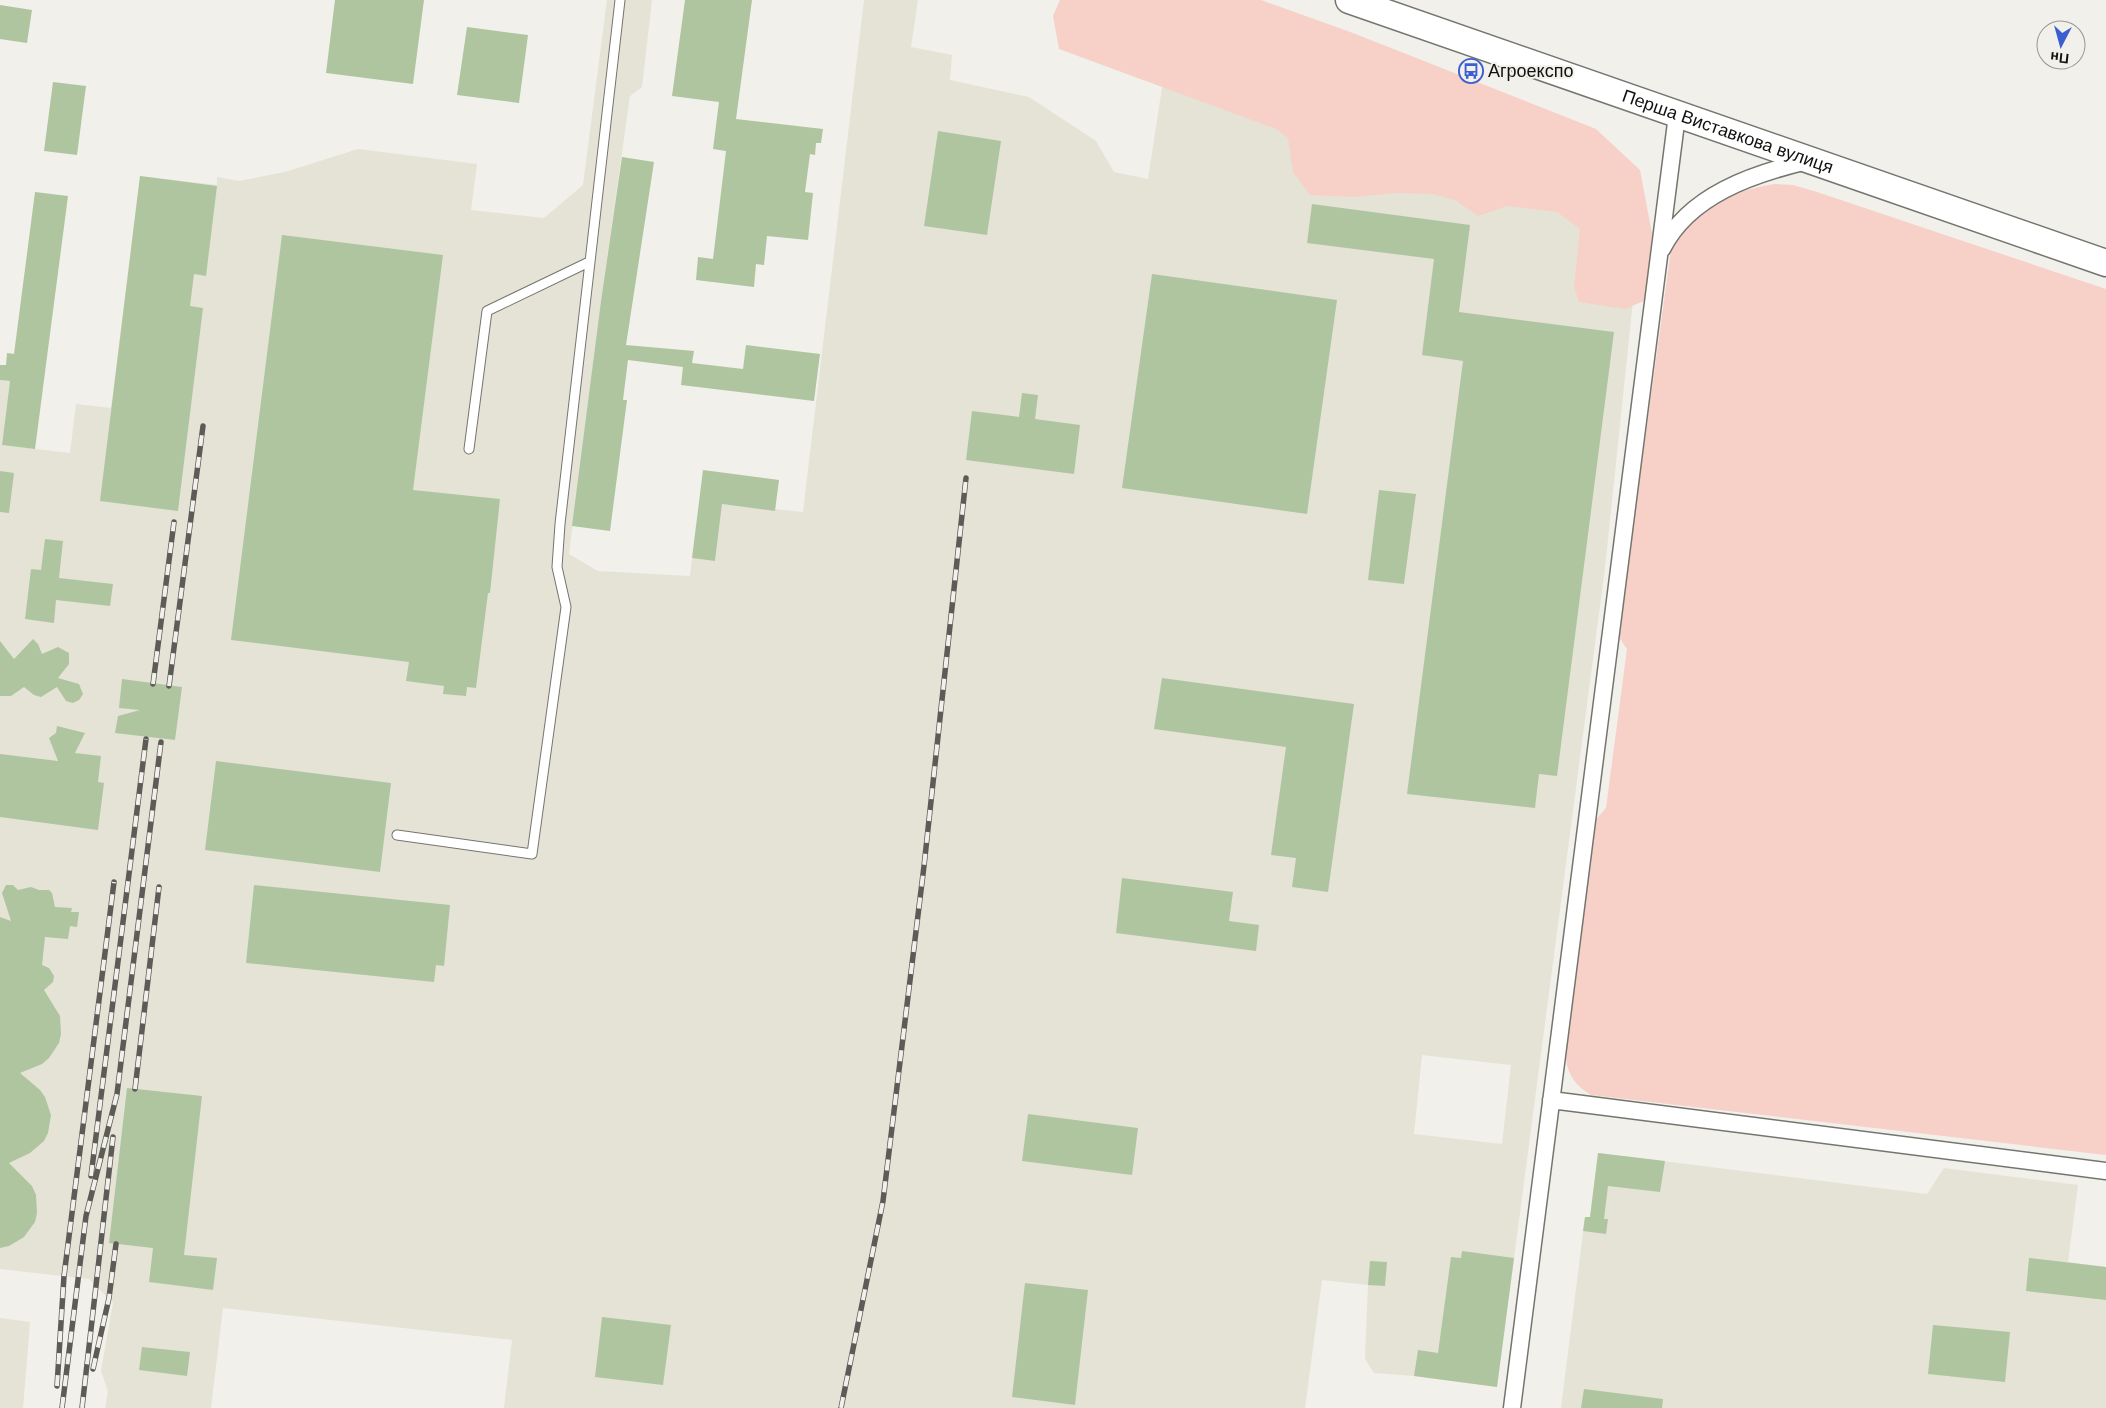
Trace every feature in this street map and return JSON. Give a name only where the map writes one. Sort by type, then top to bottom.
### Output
[{"type":"main road","name":"Перша Виставкова вулиця","points":[[1349,0],[2106,263]]},
{"type":"street","points":[[1512,1408],[1677,115]]},
{"type":"street","points":[[1659,256],[1667,239],[1679,224],[1714,196],[1733,185],[1756,176],[1809,160]]},
{"type":"street","points":[[1551,1100],[2106,1171]]},
{"type":"lane","points":[[397,835],[532,854],[566,607],[557,567],[589,262],[620,0]]},
{"type":"lane","points":[[469,449],[487,311],[589,262]]},
{"type":"shaded area","points":[[607,0],[652,0],[642,87],[630,96],[601,301],[569,554],[598,571],[690,576],[692,558],[715,560],[722,504],[803,512],[864,0],[918,0],[911,47],[952,55],[950,80],[1029,97],[1096,141],[1114,172],[1148,179],[1165,68],[1640,234],[1605,568],[1497,1387],[1414,1376],[1374,1373],[1365,1359],[1368,1285],[1322,1280],[1305,1408],[504,1408],[512,1340],[223,1308],[211,1408],[105,1408],[108,1391],[101,1371],[113,1303],[89,1279],[0,1269],[0,380],[10,381],[2,445],[70,453],[76,404],[111,408],[140,176],[217,185],[217,177],[239,181],[285,172],[358,149],[477,164],[471,210],[544,218],[583,185]],"holes":[[[1422,1055],[1511,1065],[1502,1144],[1414,1134]]]},
{"type":"shaded area","points":[[1060,0],[1261,0],[1353,33],[1596,129],[1640,170],[1652,234],[1646,300],[1625,309],[1579,302],[1574,286],[1580,229],[1557,212],[1507,206],[1478,216],[1455,200],[1432,194],[1397,193],[1356,197],[1310,195],[1293,172],[1288,138],[1276,129],[1059,49],[1053,16]]},
{"type":"shaded area","points":[[1775,184],[1793,185],[1817,192],[2106,289],[2106,1155],[1591,1095],[1576,1082],[1568,1068],[1565,1051],[1565,1031],[1593,823],[1606,808],[1627,649],[1618,636],[1671,250],[1689,224],[1714,205],[1744,191]]},
{"type":"shaded area","points":[[1598,1153],[1927,1194],[1944,1168],[2078,1185],[2068,1262],[2106,1267],[2106,1408],[1561,1408],[1585,1217],[1590,1217]]},
{"type":"shaded area","points":[[0,1318],[30,1322],[23,1408],[0,1408]]},
{"type":"building","points":[[335,0],[424,0],[413,84],[326,73]]},
{"type":"building","points":[[685,0],[752,0],[736,119],[823,129],[821,143],[816,143],[815,155],[810,154],[805,192],[813,193],[808,240],[767,236],[764,265],[756,264],[754,287],[696,280],[698,257],[713,259],[726,151],[713,149],[719,102],[672,96]]},
{"type":"building","points":[[0,5],[32,10],[27,43],[0,39]]},
{"type":"building","points":[[467,27],[528,35],[519,103],[457,95]]},
{"type":"building","points":[[53,82],[86,86],[77,155],[44,151]]},
{"type":"building","points":[[938,131],[1001,141],[987,235],[924,226]]},
{"type":"building","points":[[622,157],[654,162],[626,345],[694,351],[692,363],[743,369],[746,345],[820,354],[814,401],[681,385],[683,367],[628,360],[623,400],[627,400],[610,531],[572,526]]},
{"type":"building","points":[[140,176],[217,186],[206,276],[194,274],[190,306],[203,308],[178,511],[100,501]]},
{"type":"building","points":[[35,192],[68,196],[35,449],[2,445],[10,381],[0,380],[0,365],[6,365],[7,353],[14,354]]},
{"type":"building","points":[[1312,204],[1470,225],[1459,312],[1614,332],[1557,776],[1539,774],[1535,808],[1407,794],[1463,361],[1422,355],[1434,259],[1307,243]]},
{"type":"building","points":[[282,235],[443,255],[413,490],[500,499],[490,593],[488,593],[476,688],[467,687],[466,696],[443,694],[444,686],[406,681],[409,662],[231,640]]},
{"type":"building","points":[[1152,274],[1337,300],[1307,514],[1122,488]]},
{"type":"building","points":[[1022,393],[1038,395],[1035,419],[1080,425],[1074,474],[966,460],[972,411],[1019,417]]},
{"type":"building","points":[[703,470],[779,480],[775,511],[722,504],[715,561],[692,558]]},
{"type":"building","points":[[0,471],[14,473],[9,513],[0,512]]},
{"type":"building","points":[[1379,490],[1416,494],[1404,584],[1368,580]]},
{"type":"building","points":[[45,539],[63,541],[59,578],[113,584],[110,606],[56,600],[54,623],[25,619],[31,569],[41,570]]},
{"type":"building","points":[[33,639],[38,644],[42,654],[58,647],[69,653],[69,664],[58,678],[79,684],[83,694],[79,700],[73,703],[66,701],[57,687],[41,697],[34,695],[24,687],[11,696],[0,696],[0,641],[14,659]]},
{"type":"building","points":[[1162,678],[1354,704],[1328,892],[1292,887],[1296,858],[1271,855],[1286,747],[1154,729]]},
{"type":"building","points":[[122,679],[182,687],[175,740],[115,733],[118,716],[140,710],[119,708]]},
{"type":"building","points":[[57,726],[85,733],[75,753],[101,756],[98,782],[104,783],[98,830],[0,817],[0,754],[58,761],[49,738],[56,733]]},
{"type":"building","points":[[216,761],[391,783],[380,872],[205,850]]},
{"type":"building","points":[[1122,878],[1233,892],[1229,921],[1259,925],[1256,951],[1116,933]]},
{"type":"building","points":[[6,885],[13,885],[18,890],[31,887],[39,890],[49,890],[52,893],[55,907],[72,908],[71,912],[79,912],[77,927],[70,926],[68,939],[45,937],[42,965],[49,968],[54,976],[53,982],[44,990],[60,1016],[61,1034],[59,1043],[49,1058],[42,1064],[20,1073],[40,1090],[45,1097],[51,1115],[48,1133],[44,1141],[30,1153],[9,1163],[32,1186],[36,1195],[37,1213],[35,1222],[24,1237],[9,1246],[0,1248],[0,917],[11,921],[2,893]]},
{"type":"building","points":[[254,885],[450,905],[444,966],[436,965],[434,982],[246,963]]},
{"type":"building","points":[[127,1088],[202,1096],[184,1255],[217,1258],[213,1290],[149,1282],[153,1248],[109,1243]]},
{"type":"building","points":[[1028,1114],[1138,1128],[1132,1175],[1022,1161]]},
{"type":"building","points":[[1598,1153],[1665,1161],[1660,1192],[1608,1186],[1604,1219],[1608,1219],[1606,1234],[1583,1231],[1585,1217],[1590,1217]]},
{"type":"building","points":[[1462,1251],[1514,1258],[1497,1387],[1414,1376],[1418,1350],[1438,1353],[1451,1257],[1461,1258]]},
{"type":"building","points":[[2029,1258],[2106,1267],[2106,1300],[2026,1291]]},
{"type":"building","points":[[1370,1261],[1387,1262],[1385,1286],[1368,1285]]},
{"type":"building","points":[[1025,1283],[1088,1290],[1075,1405],[1012,1397]]},
{"type":"building","points":[[602,1317],[671,1325],[663,1385],[595,1377]]},
{"type":"building","points":[[1933,1325],[2010,1332],[2005,1382],[1928,1374]]},
{"type":"building","points":[[142,1347],[190,1352],[187,1376],[139,1370]]},
{"type":"building","points":[[1584,1389],[1663,1399],[1662,1408],[1581,1408]]},
{"type":"railway","points":[[169,686],[203,426]]},
{"type":"railway","points":[[841,1408],[883,1201],[924,866],[966,478]]},
{"type":"railway","points":[[153,684],[174,522]]},
{"type":"railway","points":[[91,1176],[146,739]]},
{"type":"railway","points":[[62,1408],[86,1216],[117,1094],[161,742]]},
{"type":"railway","points":[[57,1386],[64,1276],[114,882]]},
{"type":"railway","points":[[135,1089],[159,887]]},
{"type":"railway","points":[[82,1408],[113,1137]]},
{"type":"railway","points":[[93,1369],[109,1298],[116,1244]]},
{"type":"place","name":"Агроекспо","points":[[1471,71]]}]
